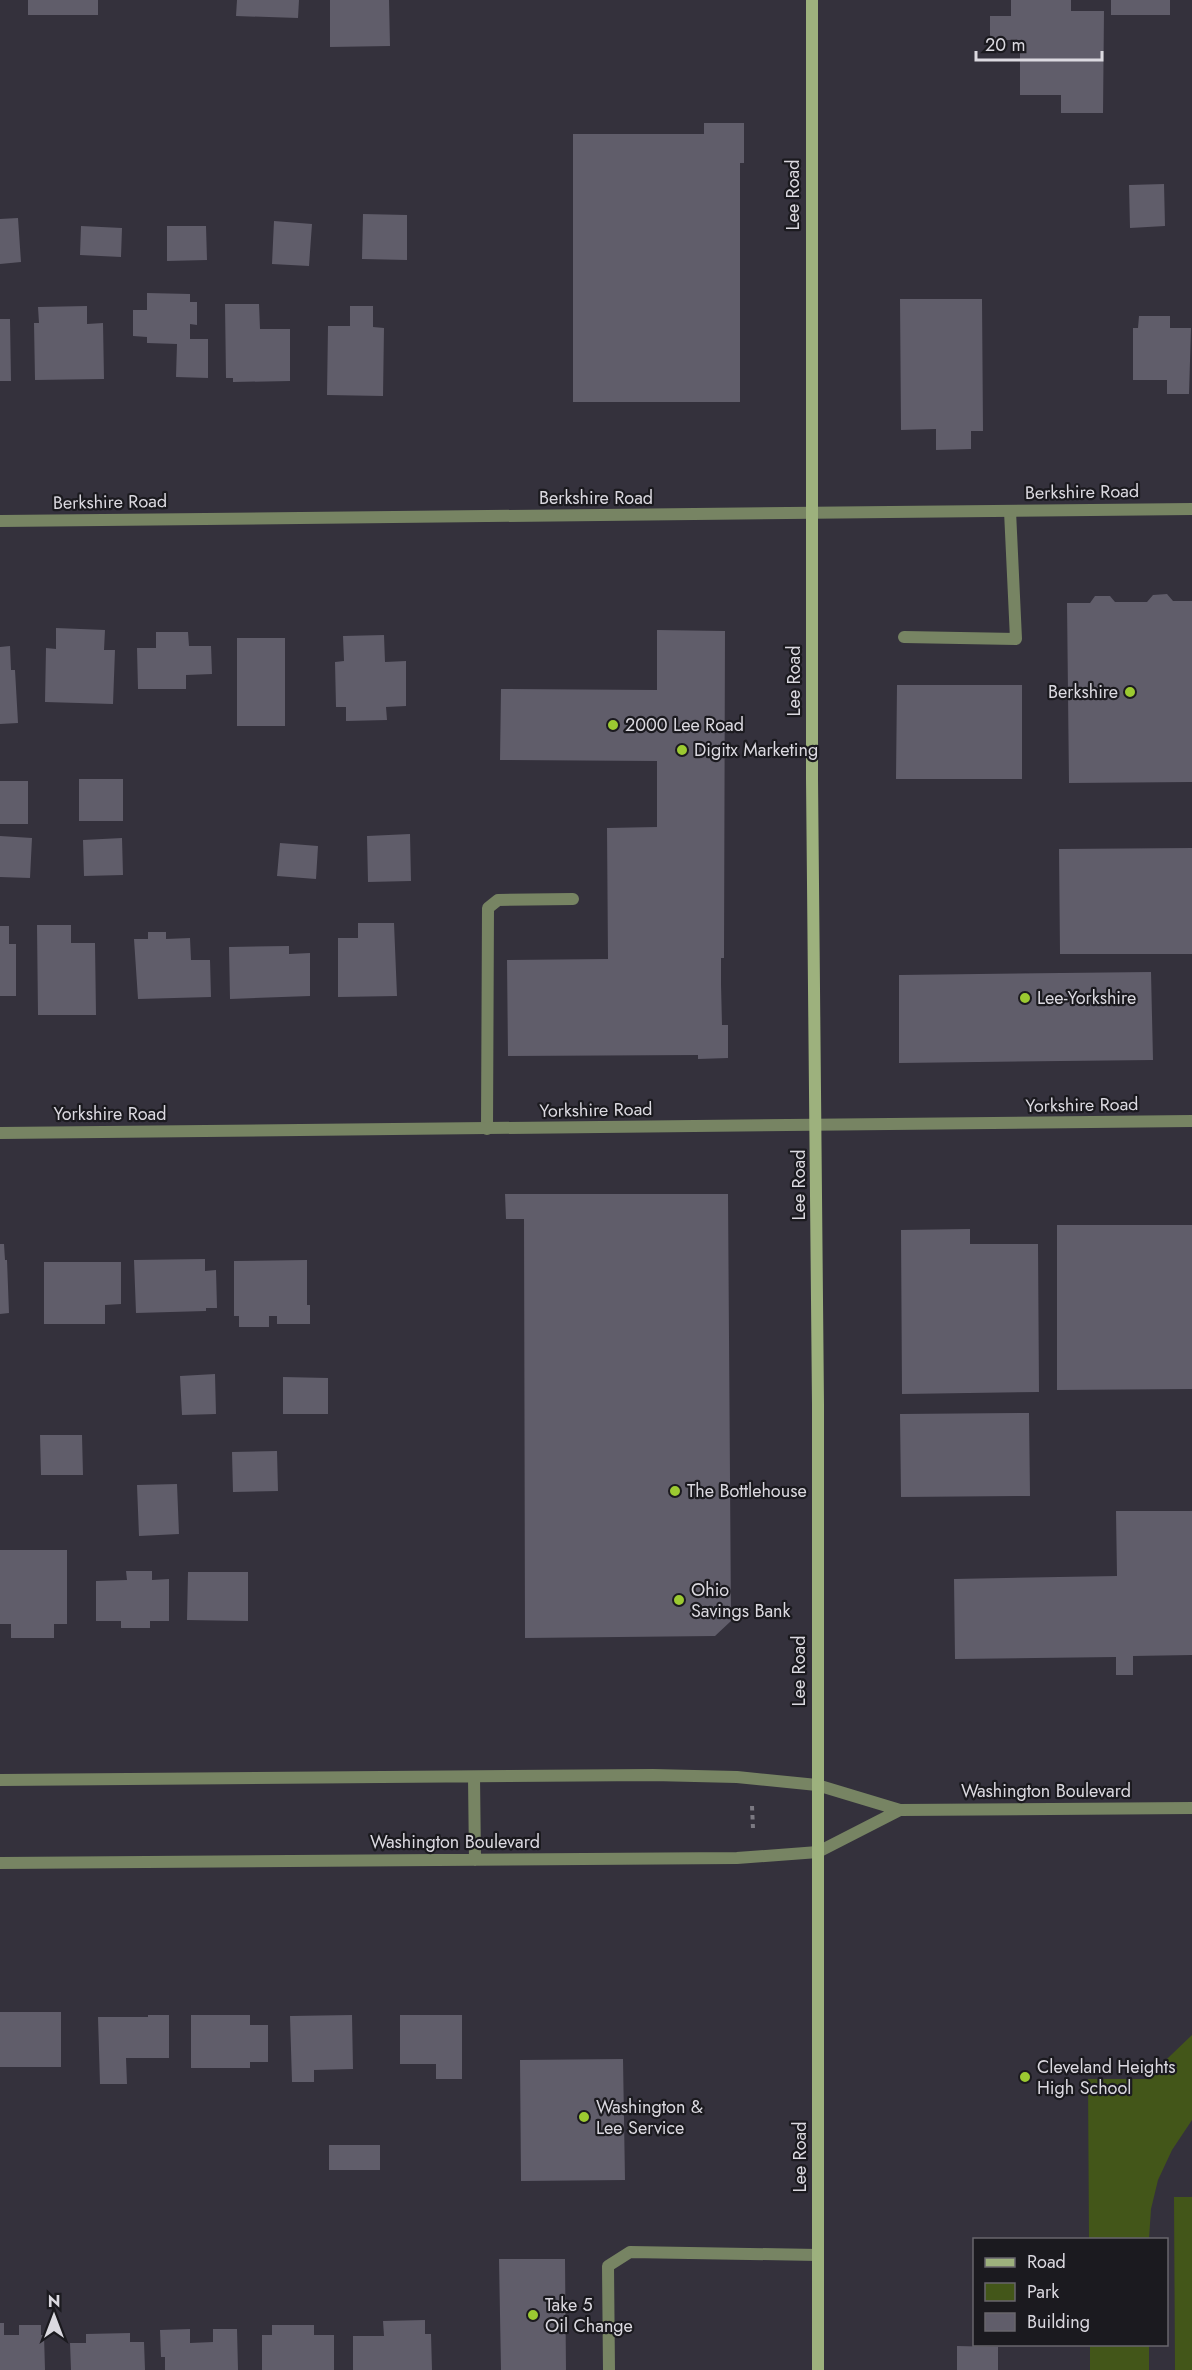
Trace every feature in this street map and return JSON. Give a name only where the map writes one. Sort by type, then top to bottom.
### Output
[{"type":"main road","name":"Lee Road","points":[[812,0],[811,514],[818,1404],[818,2370]]},
{"type":"street","name":"Berkshire Road","points":[[0,521],[1192,509]]},
{"type":"street","points":[[904,637],[1016,639],[1010,511]]},
{"type":"street","points":[[487,1129],[488,908],[498,900],[573,899]]},
{"type":"street","name":"Yorkshire Road","points":[[0,1133],[1192,1121]]},
{"type":"street","points":[[474,1777],[475,1860]]},
{"type":"street","name":"Washington Boulevard","points":[[0,1780],[737,1777],[817,1785],[900,1810],[1192,1808]]},
{"type":"street","name":"Washington Boulevard","points":[[0,1863],[737,1858],[818,1852],[900,1810]]},
{"type":"street","points":[[609,2370],[608,2266],[630,2252],[818,2255]]},
{"type":"path","points":[[752,1805],[753,1831]]},
{"type":"green space","points":[[1192,2035],[1192,2120],[1172,2150],[1158,2180],[1151,2209],[1149,2238],[1089,2238],[1088,2079],[1146,2079]]},
{"type":"green space","points":[[1174,2197],[1192,2197],[1192,2370],[1175,2370]]},
{"type":"green space","points":[[1090,2346],[1149,2346],[1149,2370],[1090,2370]]},
{"type":"building","points":[[28,0],[98,0],[98,15],[28,15]]},
{"type":"building","points":[[237,0],[299,0],[298,18],[236,16]]},
{"type":"building","points":[[330,0],[389,0],[390,46],[330,47]]},
{"type":"building","points":[[1011,0],[1071,0],[1071,11],[1104,11],[1103,113],[1061,113],[1061,95],[1020,95],[1020,40],[990,40],[990,16],[1011,16]]},
{"type":"building","points":[[1111,0],[1170,0],[1170,15],[1111,15]]},
{"type":"building","points":[[704,123],[744,123],[744,163],[740,163],[740,402],[573,402],[573,134],[704,134]]},
{"type":"building","points":[[1164,184],[1165,226],[1130,228],[1129,185]]},
{"type":"building","points":[[363,214],[407,215],[407,260],[362,259]]},
{"type":"building","points":[[18,218],[21,262],[0,264],[0,219]]},
{"type":"building","points":[[274,221],[312,224],[309,266],[272,264]]},
{"type":"building","points":[[81,226],[122,228],[121,257],[80,255]]},
{"type":"building","points":[[167,226],[206,226],[207,260],[167,261]]},
{"type":"building","points":[[147,293],[190,294],[190,302],[197,302],[197,325],[190,324],[190,339],[208,339],[208,378],[176,377],[177,344],[147,343],[147,337],[133,336],[133,310],[147,310]]},
{"type":"building","points":[[900,299],[982,299],[983,431],[971,431],[971,449],[936,450],[936,429],[901,430]]},
{"type":"building","points":[[225,304],[259,304],[260,329],[290,329],[290,381],[233,382],[233,378],[226,378]]},
{"type":"building","points":[[87,306],[87,324],[103,323],[104,379],[35,380],[34,323],[39,323],[38,307]]},
{"type":"building","points":[[350,306],[373,306],[373,327],[384,328],[383,396],[327,395],[328,326],[350,326]]},
{"type":"building","points":[[1139,316],[1170,316],[1170,328],[1191,328],[1189,394],[1167,394],[1167,380],[1133,380],[1133,328],[1138,328]]},
{"type":"building","points":[[0,319],[10,319],[11,381],[0,381]]},
{"type":"building","name":"Berkshire","points":[[1167,594],[1173,601],[1192,601],[1192,782],[1069,783],[1067,603],[1090,603],[1095,596],[1110,596],[1115,602],[1147,602],[1153,595]]},
{"type":"building","points":[[56,628],[105,630],[104,650],[115,650],[113,704],[45,702],[46,648],[56,649]]},
{"type":"building","points":[[657,630],[725,631],[724,958],[721,958],[721,984],[722,1025],[728,1025],[728,1058],[698,1059],[698,1055],[508,1056],[507,960],[608,959],[607,828],[657,827],[657,761],[500,760],[501,689],[657,690]]},
{"type":"building","points":[[156,632],[188,632],[189,646],[211,646],[212,674],[186,675],[186,689],[138,689],[137,648],[156,648]]},
{"type":"building","points":[[384,635],[385,662],[406,661],[406,706],[386,707],[387,720],[346,721],[346,707],[336,707],[335,662],[344,661],[343,636]]},
{"type":"building","points":[[237,638],[285,638],[285,726],[237,726]]},
{"type":"building","points":[[10,646],[11,670],[15,670],[18,723],[0,724],[0,647]]},
{"type":"building","points":[[897,685],[1022,685],[1022,779],[896,779]]},
{"type":"building","points":[[79,779],[123,779],[123,821],[79,821]]},
{"type":"building","points":[[0,781],[28,781],[28,824],[0,824]]},
{"type":"building","points":[[410,834],[411,881],[368,882],[367,836]]},
{"type":"building","points":[[0,836],[32,838],[30,878],[0,877]]},
{"type":"building","points":[[122,838],[123,875],[84,876],[83,840]]},
{"type":"building","points":[[280,843],[318,846],[316,879],[277,876]]},
{"type":"building","points":[[1192,848],[1192,954],[1060,954],[1059,849]]},
{"type":"building","points":[[358,923],[394,923],[397,996],[338,997],[338,938],[358,938]]},
{"type":"building","points":[[37,925],[71,925],[71,943],[95,943],[96,1015],[38,1015]]},
{"type":"building","points":[[0,926],[9,926],[9,944],[16,944],[16,996],[0,996]]},
{"type":"building","points":[[148,932],[166,932],[166,939],[190,938],[191,960],[210,960],[211,997],[138,999],[134,939],[148,939]]},
{"type":"building","points":[[289,946],[289,954],[310,953],[310,996],[230,999],[229,947]]},
{"type":"building","name":"Lee-Yorkshire","points":[[1151,972],[1153,1060],[899,1063],[899,975]]},
{"type":"building","points":[[505,1194],[728,1194],[731,1621],[715,1636],[525,1638],[524,1219],[506,1219]]},
{"type":"building","points":[[1057,1225],[1192,1225],[1192,1389],[1057,1390]]},
{"type":"building","points":[[970,1229],[970,1244],[1038,1244],[1039,1392],[902,1394],[901,1230]]},
{"type":"building","points":[[0,1244],[4,1244],[5,1260],[7,1260],[9,1313],[0,1314]]},
{"type":"building","points":[[205,1259],[205,1271],[216,1270],[217,1308],[206,1308],[206,1311],[136,1313],[134,1260]]},
{"type":"building","points":[[307,1260],[307,1305],[310,1305],[310,1324],[277,1324],[277,1316],[269,1316],[269,1327],[239,1327],[239,1316],[234,1316],[234,1261]]},
{"type":"building","points":[[44,1262],[121,1262],[121,1304],[105,1305],[105,1324],[44,1324]]},
{"type":"building","points":[[215,1374],[216,1414],[182,1415],[180,1376]]},
{"type":"building","points":[[283,1377],[328,1378],[328,1414],[283,1414]]},
{"type":"building","points":[[1029,1413],[1030,1496],[901,1497],[900,1414]]},
{"type":"building","points":[[40,1435],[82,1435],[83,1475],[41,1475]]},
{"type":"building","points":[[277,1451],[278,1491],[233,1492],[232,1452]]},
{"type":"building","points":[[177,1484],[179,1534],[139,1536],[137,1485]]},
{"type":"building","points":[[1116,1511],[1192,1511],[1192,1655],[1133,1656],[1133,1675],[1116,1675],[1116,1657],[955,1659],[954,1579],[1117,1576]]},
{"type":"building","points":[[0,1550],[67,1550],[67,1624],[54,1624],[54,1638],[11,1638],[11,1624],[0,1624]]},
{"type":"building","points":[[126,1571],[152,1571],[152,1580],[169,1579],[169,1621],[150,1621],[150,1628],[121,1628],[121,1621],[96,1621],[96,1581],[127,1580]]},
{"type":"building","points":[[188,1572],[248,1572],[248,1621],[187,1620]]},
{"type":"building","points":[[0,2012],[61,2012],[61,2067],[0,2067]]},
{"type":"building","points":[[148,2015],[169,2015],[169,2058],[126,2058],[127,2084],[100,2084],[98,2017],[148,2017]]},
{"type":"building","points":[[191,2015],[250,2015],[250,2025],[268,2025],[268,2062],[250,2062],[250,2068],[191,2068]]},
{"type":"building","points":[[352,2015],[353,2069],[314,2070],[314,2082],[292,2082],[290,2016]]},
{"type":"building","points":[[400,2015],[462,2015],[462,2079],[436,2079],[436,2064],[400,2064]]},
{"type":"building","points":[[623,2059],[625,2180],[521,2181],[520,2060]]},
{"type":"building","points":[[329,2145],[380,2145],[380,2170],[329,2170]]},
{"type":"building","name":"Take 5 Oil Change","points":[[499,2259],[565,2259],[566,2370],[501,2370]]},
{"type":"building","points":[[425,2320],[425,2334],[431,2334],[432,2370],[353,2370],[353,2336],[384,2336],[383,2321]]},
{"type":"building","points":[[0,2323],[4,2323],[4,2335],[19,2335],[19,2325],[41,2325],[41,2335],[44,2335],[45,2370],[0,2370]]},
{"type":"building","points":[[272,2325],[314,2325],[314,2335],[334,2335],[334,2370],[262,2370],[262,2335],[272,2335]]},
{"type":"building","points":[[190,2329],[190,2343],[213,2342],[213,2329],[237,2329],[238,2370],[165,2370],[165,2357],[161,2357],[160,2330]]},
{"type":"building","points":[[130,2333],[130,2342],[144,2342],[145,2370],[71,2370],[70,2343],[86,2343],[86,2334]]},
{"type":"building","points":[[957,2346],[998,2347],[998,2370],[957,2370]]},
{"type":"place","name":"Berkshire","points":[[1130,692]]},
{"type":"place","name":"2000 Lee Road","points":[[613,725]]},
{"type":"place","name":"Digitx Marketing","points":[[682,750]]},
{"type":"place","name":"Lee-Yorkshire","points":[[1025,998]]},
{"type":"place","name":"The Bottlehouse","points":[[675,1491]]},
{"type":"place","name":"Ohio Savings Bank","points":[[679,1600]]},
{"type":"place","name":"Cleveland Heights High School","points":[[1025,2077]]},
{"type":"place","name":"Washington & Lee Service","points":[[584,2117]]},
{"type":"place","name":"Take 5 Oil Change","points":[[533,2315]]}]
